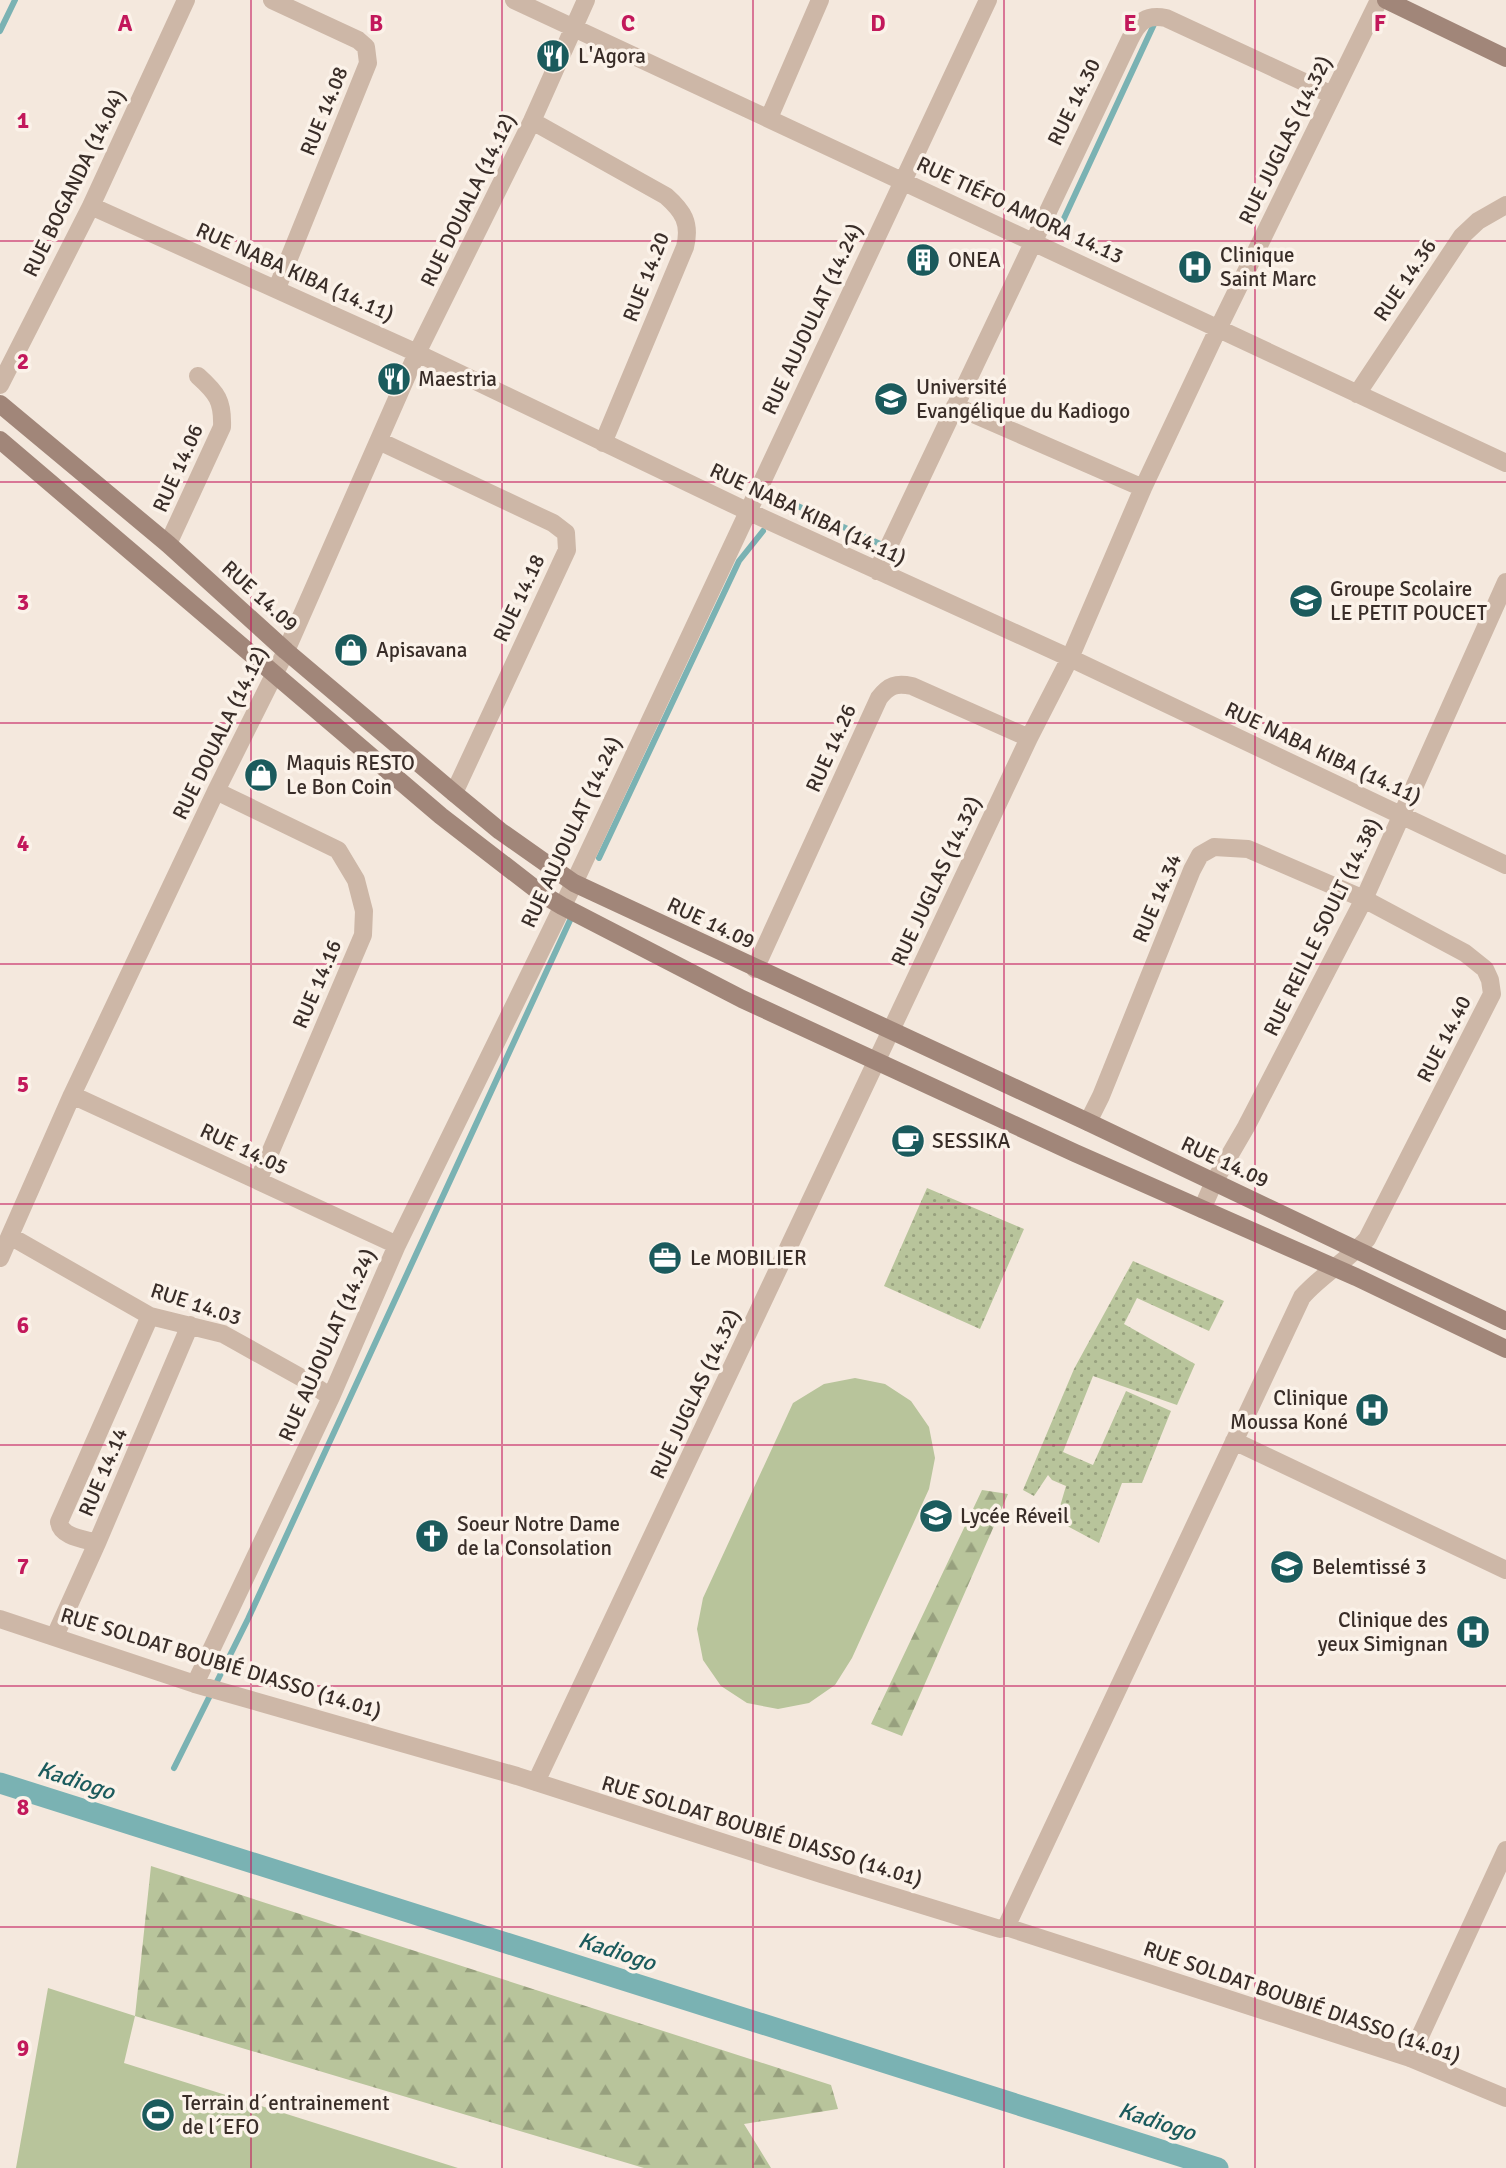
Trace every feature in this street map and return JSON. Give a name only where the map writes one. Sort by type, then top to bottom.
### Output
[{"type":"street","name":"RUE BOGANDA (14.04)","points":[[0,385],[91,206],[186,0]]},
{"type":"street","name":"RUE 14.08","points":[[272,0],[358,40],[366,47],[368,63],[277,288]]},
{"type":"street","name":"RUE TIÉFO AMORA 14.13","points":[[514,0],[1506,463]]},
{"type":"street","name":"RUE DOUALA (14.12)","points":[[0,1258],[72,1095],[216,791],[286,651],[417,353],[532,121],[586,0]]},
{"type":"street","points":[[769,118],[820,0]]},
{"type":"street","name":"RUE AUJOULAT (14.24)","points":[[195,1684],[331,1397],[397,1245],[574,883],[988,0]]},
{"type":"street","name":"RUE JUGLAS (14.32)","points":[[536,1782],[1029,738],[1070,658],[1143,488],[1218,329],[1379,0]]},
{"type":"street","points":[[1386,0],[1506,58]]},
{"type":"street","name":"RUE 14.30","points":[[877,572],[1135,29],[1148,17],[1166,18],[1332,95]]},
{"type":"street","name":"RUE 14.20","points":[[532,121],[666,196],[681,210],[688,224],[689,234],[685,247],[603,443]]},
{"type":"street","name":"RUE 14.36","points":[[1357,394],[1462,236],[1478,220],[1506,205]]},
{"type":"street","name":"RUE NABA KIBA (14.11)","points":[[91,206],[417,353],[747,511],[1070,658],[1506,865]]},
{"type":"street","name":"RUE 14.06","points":[[168,544],[222,427],[223,407],[213,390],[198,376]]},
{"type":"street","name":"RUE 14.09","points":[[0,404],[168,544],[286,651],[454,793],[500,831],[574,883],[1506,1321]]},
{"type":"street","points":[[955,406],[1143,488]]},
{"type":"street","points":[[0,439],[441,816],[542,894],[741,999],[1335,1268],[1506,1349]]},
{"type":"street","name":"RUE 14.18","points":[[379,441],[553,523],[566,533],[567,550],[454,793]]},
{"type":"street","name":"RUE REILLE SOULT (14.38)","points":[[1202,1209],[1364,899],[1506,582]]},
{"type":"street","name":"RUE 14.26","points":[[755,968],[879,698],[888,687],[898,683],[912,686],[1029,738]]},
{"type":"street","name":"RUE 14.16","points":[[216,791],[338,850],[356,880],[364,911],[363,935],[258,1181]]},
{"type":"street","name":"RUE 14.34","points":[[1087,1122],[1101,1096],[1200,855],[1214,847],[1248,849],[1364,899]]},
{"type":"street","name":"RUE 14.40","points":[[1357,1250],[1376,1224],[1492,994],[1485,969],[1475,960],[1364,899]]},
{"type":"street","name":"RUE 14.05","points":[[72,1095],[397,1245]]},
{"type":"street","name":"RUE 14.03","points":[[10,1236],[150,1316],[223,1334],[331,1397]]},
{"type":"street","points":[[1006,1927],[1302,1297],[1312,1285],[1357,1250]]},
{"type":"street","points":[[97,1544],[66,1533],[59,1527],[59,1522],[150,1316]]},
{"type":"street","name":"RUE 14.14","points":[[55,1636],[190,1325]]},
{"type":"street","points":[[1234,1441],[1506,1570]]},
{"type":"street","name":"RUE SOLDAT BOUBIÉ DIASSO (14.01)","points":[[0,1619],[195,1684],[536,1782],[838,1880],[1000,1929],[1006,1927],[1410,2058],[1506,2098]]},
{"type":"street","points":[[1410,2058],[1506,1850]]},
{"type":"green space","points":[[927,1188],[1024,1229],[980,1329],[884,1286]]},
{"type":"green space","points":[[1133,1261],[1224,1301],[1209,1331],[1137,1298],[1124,1324],[1195,1364],[1177,1405],[1093,1376],[1063,1452],[1093,1465],[1126,1391],[1171,1411],[1142,1483],[1122,1483],[1099,1543],[1056,1520],[1066,1486],[1052,1480],[1048,1475],[1034,1496],[1023,1490],[1074,1369]]},
{"type":"green space","points":[[855,1378],[885,1384],[911,1401],[929,1427],[935,1458],[929,1489],[852,1658],[835,1685],[809,1703],[778,1709],[747,1703],[721,1686],[703,1660],[697,1629],[703,1598],[793,1403],[824,1384]]},
{"type":"green space","points":[[982,1490],[1008,1494],[902,1736],[871,1724]]},
{"type":"green space","points":[[151,1866],[831,2085],[838,2109],[744,2124],[771,2168],[644,2168],[135,2016]]},
{"type":"green space","name":"Terrain d´entrainement de l´EFO","points":[[48,1988],[135,2016],[124,2063],[458,2168],[16,2168]]},
{"type":"waterway","points":[[0,31],[15,0]]},
{"type":"waterway","points":[[1060,227],[1156,20]]},
{"type":"waterway","points":[[776,496],[904,555]]},
{"type":"waterway","points":[[599,858],[739,561],[763,531]]},
{"type":"waterway","points":[[174,1768],[248,1619],[572,916]]},
{"type":"waterway","name":"Kadiogo","points":[[0,1783],[1218,2168]]},
{"type":"place","name":"L'Agora","points":[[553,56]]},
{"type":"place","name":"ONEA","points":[[923,260]]},
{"type":"place","name":"Clinique Saint Marc","points":[[1195,267]]},
{"type":"place","name":"Maestria","points":[[394,379]]},
{"type":"place","name":"Université Evangélique du Kadiogo","points":[[891,399]]},
{"type":"place","name":"Groupe Scolaire LE PETIT POUCET","points":[[1306,601]]},
{"type":"place","name":"Apisavana","points":[[351,650]]},
{"type":"place","name":"Maquis RESTO Le Bon Coin","points":[[261,775]]},
{"type":"place","name":"SESSIKA","points":[[908,1141]]},
{"type":"place","name":"Le MOBILIER","points":[[665,1258]]},
{"type":"place","name":"Clinique Moussa Koné","points":[[1372,1410]]},
{"type":"place","name":"Lycée Réveil","points":[[936,1516]]},
{"type":"place","name":"Soeur Notre Dame de la Consolation","points":[[432,1536]]},
{"type":"place","name":"Belemtissé 3","points":[[1287,1567]]},
{"type":"place","name":"Clinique des yeux Simignan","points":[[1473,1632]]},
{"type":"place","name":"Terrain d´entrainement de l´EFO","points":[[158,2115]]}]
